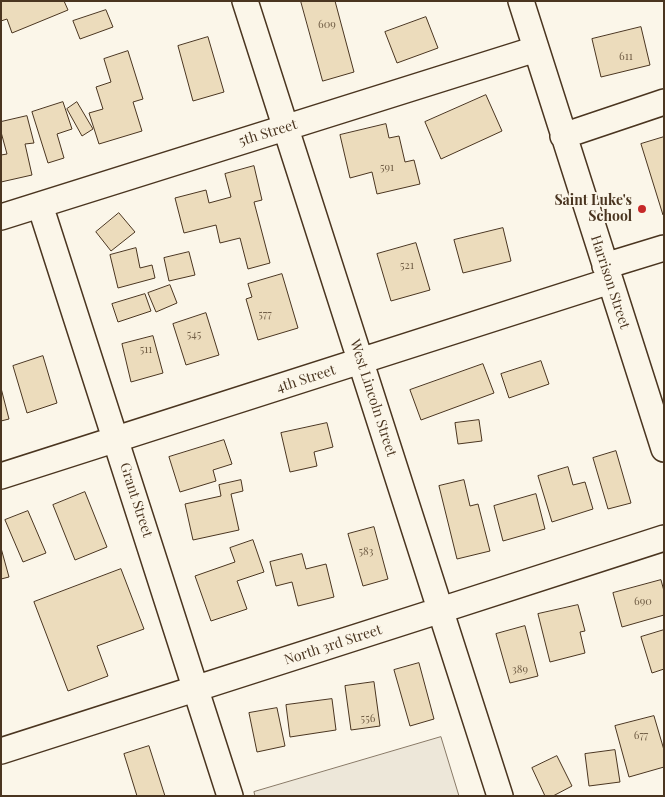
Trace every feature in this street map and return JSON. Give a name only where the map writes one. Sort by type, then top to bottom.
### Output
[{"type":"street","name":"West Lincoln Street","points":[[246,1],[500,796]]},
{"type":"street","name":"Harrison Street","points":[[521,1],[664,449]]},
{"type":"street","name":"5th Street","points":[[1,217],[536,49]]},
{"type":"street","points":[[563,136],[664,102]]},
{"type":"street","name":"Grant Street","points":[[40,205],[230,796]]},
{"type":"street","name":"4th Street","points":[[1,476],[361,361],[608,274],[664,248]]},
{"type":"street","name":"North 3rd Street","points":[[1,750],[664,538]]},
{"type":"shaded area","points":[[441,737],[459,796],[255,796],[254,792]]},
{"type":"building","points":[[1,1],[64,1],[68,10],[12,33],[7,19],[1,21]]},
{"type":"building","points":[[301,1],[335,1],[354,72],[323,81]]},
{"type":"building","points":[[106,10],[113,27],[80,39],[73,21]]},
{"type":"building","points":[[426,17],[438,48],[397,63],[385,32]]},
{"type":"building","points":[[641,27],[650,65],[601,77],[592,39]]},
{"type":"building","points":[[208,37],[224,92],[193,101],[178,46]]},
{"type":"building","points":[[128,51],[143,99],[133,102],[142,131],[99,144],[89,113],[103,109],[96,87],[111,82],[104,59]]},
{"type":"building","points":[[486,95],[502,131],[441,159],[425,122]]},
{"type":"building","points":[[63,102],[72,129],[57,134],[64,158],[48,163],[32,112]]},
{"type":"building","points":[[77,102],[93,129],[82,136],[67,109]]},
{"type":"building","points":[[27,116],[34,143],[25,144],[32,175],[1,182],[1,155],[7,154],[1,132],[1,122]]},
{"type":"building","points":[[386,124],[389,138],[399,136],[405,162],[414,160],[420,184],[377,194],[372,172],[350,178],[340,135]]},
{"type":"building","points":[[664,137],[664,215],[663,215],[641,144]]},
{"type":"building","points":[[254,166],[262,200],[254,202],[270,263],[248,269],[240,238],[220,243],[216,225],[184,233],[175,198],[206,190],[209,203],[231,197],[225,174]]},
{"type":"building","points":[[119,213],[135,232],[111,251],[96,232]]},
{"type":"building","points":[[503,228],[511,261],[463,273],[454,240]]},
{"type":"building","points":[[416,243],[430,290],[391,301],[377,254]]},
{"type":"building","points":[[136,248],[140,268],[152,265],[155,278],[118,288],[110,255]]},
{"type":"building","points":[[189,252],[195,275],[169,281],[164,258]]},
{"type":"building","points":[[282,274],[298,328],[258,340],[246,299],[252,297],[248,284]]},
{"type":"building","points":[[170,285],[177,303],[156,312],[148,293]]},
{"type":"building","points":[[145,294],[151,311],[118,322],[112,304]]},
{"type":"building","points":[[206,313],[219,355],[186,365],[173,324]]},
{"type":"building","points":[[153,336],[163,373],[131,382],[122,344]]},
{"type":"building","points":[[43,356],[57,403],[27,413],[13,366]]},
{"type":"building","points":[[541,361],[549,384],[509,398],[501,374]]},
{"type":"building","points":[[483,364],[494,393],[421,420],[410,390]]},
{"type":"building","points":[[1,388],[9,419],[1,421]]},
{"type":"building","points":[[479,420],[482,441],[458,444],[455,423]]},
{"type":"building","points":[[327,423],[333,447],[314,452],[317,466],[290,472],[281,433]]},
{"type":"building","points":[[224,440],[232,464],[213,470],[216,481],[180,492],[169,457]]},
{"type":"building","points":[[616,451],[631,503],[608,509],[593,458]]},
{"type":"building","points":[[568,467],[573,485],[585,482],[593,509],[552,522],[538,476]]},
{"type":"building","points":[[241,480],[243,491],[231,494],[239,530],[193,540],[185,504],[221,496],[219,485]]},
{"type":"building","points":[[464,480],[470,506],[478,504],[490,551],[457,559],[439,486]]},
{"type":"building","points":[[85,492],[107,547],[75,560],[53,505]]},
{"type":"building","points":[[536,494],[545,529],[503,541],[494,506]]},
{"type":"building","points":[[28,511],[46,553],[23,562],[5,520]]},
{"type":"building","points":[[374,527],[388,579],[363,586],[348,534]]},
{"type":"building","points":[[253,540],[264,572],[237,581],[247,609],[211,621],[195,576],[235,562],[230,548]]},
{"type":"building","points":[[1,548],[9,577],[1,579]]},
{"type":"building","points":[[302,554],[306,569],[326,564],[334,597],[298,606],[292,582],[276,586],[270,562]]},
{"type":"building","points":[[121,569],[144,629],[97,646],[108,676],[68,691],[34,602]]},
{"type":"building","points":[[661,580],[664,591],[664,615],[622,627],[613,593]]},
{"type":"building","points":[[578,605],[585,631],[580,632],[585,653],[550,662],[538,614]]},
{"type":"building","points":[[525,626],[538,676],[510,683],[496,634]]},
{"type":"building","points":[[664,630],[664,669],[652,673],[641,637]]},
{"type":"building","points":[[419,663],[434,719],[410,726],[394,670]]},
{"type":"building","points":[[374,682],[380,726],[351,730],[345,686]]},
{"type":"building","points":[[332,699],[336,730],[290,737],[286,705]]},
{"type":"building","points":[[277,708],[285,746],[257,752],[249,713]]},
{"type":"building","points":[[654,716],[664,750],[664,767],[629,777],[615,726]]},
{"type":"building","points":[[149,746],[165,796],[137,796],[124,754]]},
{"type":"building","points":[[615,750],[620,782],[589,786],[585,754]]},
{"type":"building","points":[[557,756],[572,786],[553,796],[545,796],[532,768]]},
{"type":"place","name":"Saint Luke's School","points":[[642,209]]}]
